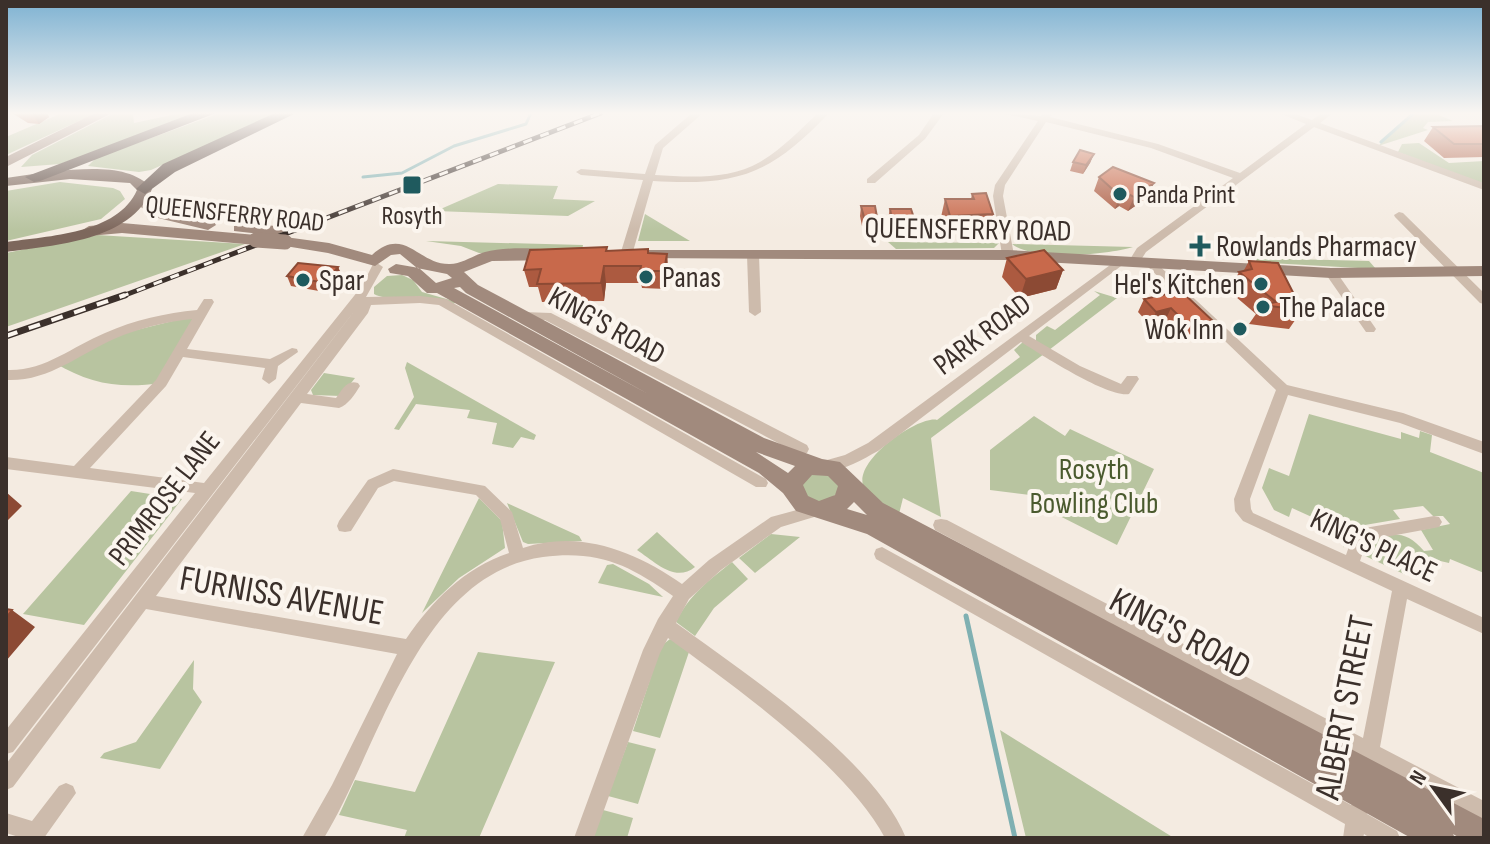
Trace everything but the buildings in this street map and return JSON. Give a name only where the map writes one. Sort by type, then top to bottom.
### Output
[{"type":"highway","points":[[34,177],[101,152]]},
{"type":"highway","points":[[143,195],[169,168],[203,152]]},
{"type":"main road","points":[[6,161],[25,152]]},
{"type":"main road","points":[[6,247],[89,231],[127,216],[143,195],[139,181],[121,177],[63,173],[9,181]]},
{"type":"main road","name":"QUEENSFERRY ROAD","points":[[143,195],[178,220],[280,237],[385,263]]},
{"type":"main road","name":"QUEENSFERRY ROAD","points":[[89,231],[122,228],[256,240],[302,234],[385,263]]},
{"type":"main road","points":[[424,279],[490,256],[572,255]]},
{"type":"main road","name":"QUEENSFERRY ROAD","points":[[603,255],[1008,255],[1331,273],[1484,271]]},
{"type":"main road","name":"KING'S ROAD","points":[[385,263],[412,257],[423,264],[451,271],[472,289],[523,316],[840,473],[848,485],[875,509],[1361,795],[1440,838]]},
{"type":"main road","name":"KING'S ROAD","points":[[385,263],[424,279],[426,286],[442,289],[723,452],[777,473],[801,504],[858,519],[939,547]]},
{"type":"main road","points":[[442,289],[452,285],[451,271]]},
{"type":"main road","points":[[793,491],[800,471],[814,460]]},
{"type":"main road","points":[[821,510],[844,501],[848,485]]},
{"type":"main road","name":"KING'S ROAD","points":[[1361,795],[1484,835]]},
{"type":"street","points":[[626,255],[658,152]]},
{"type":"street","points":[[581,172],[720,177],[754,169],[775,152]]},
{"type":"street","points":[[871,181],[904,152]]},
{"type":"street","points":[[1008,255],[998,196],[1000,185],[1022,152]]},
{"type":"street","points":[[1180,152],[1241,177]]},
{"type":"street","name":"PARK ROAD","points":[[814,460],[849,460],[873,447],[1135,261],[1141,250],[1275,152]]},
{"type":"street","points":[[1391,152],[1484,187]]},
{"type":"street","points":[[1399,215],[1484,300]]},
{"type":"street","points":[[753,255],[755,312]]},
{"type":"street","points":[[1135,261],[1283,389],[1403,418],[1484,448]]},
{"type":"street","name":"PRIMROSE LANE","points":[[6,745],[363,296],[385,263]]},
{"type":"street","points":[[1331,273],[1370,329]]},
{"type":"street","points":[[363,296],[442,302],[723,452],[761,483]]},
{"type":"street","name":"PRIMROSE LANE","points":[[6,780],[364,310],[363,296]]},
{"type":"street","points":[[6,375],[35,375],[108,337],[158,319],[205,308],[161,383],[78,471]]},
{"type":"street","points":[[1023,338],[1075,369],[1124,391],[1132,379]]},
{"type":"street","points":[[178,352],[270,372],[292,352]]},
{"type":"street","points":[[299,398],[339,403],[353,386]]},
{"type":"street","name":"KING'S PLACE","points":[[1283,389],[1242,499],[1243,511],[1254,521],[1484,626]]},
{"type":"street","name":"PARK ROAD","points":[[848,485],[852,470],[873,447]]},
{"type":"street","points":[[6,463],[207,489]]},
{"type":"street","points":[[345,526],[373,484],[393,475],[480,490],[507,516],[517,554]]},
{"type":"street","points":[[776,522],[793,491]]},
{"type":"street","points":[[584,838],[664,625],[683,594],[715,565],[776,522],[821,510]]},
{"type":"street","points":[[1351,565],[1359,540],[1365,534],[1434,522]]},
{"type":"street","points":[[312,838],[353,764],[409,648],[433,615],[461,587],[488,568],[517,554],[541,548],[567,547],[606,552],[647,569],[683,594]]},
{"type":"street","points":[[882,554],[939,547],[1361,795],[1484,812]]},
{"type":"street","name":"ALBERT STREET","points":[[1361,795],[1401,588]]},
{"type":"street","name":"FURNISS AVENUE","points":[[144,601],[409,648]]},
{"type":"street","points":[[664,625],[745,685],[860,784],[891,823],[896,838]]},
{"type":"street","points":[[53,686],[76,691]]},
{"type":"street","points":[[6,823],[36,832],[66,793]]},
{"type":"street","points":[[1361,795],[1390,838]]},
{"type":"green space","points":[[92,152],[60,164],[21,167],[32,155]]},
{"type":"green space","points":[[111,152],[190,152],[151,170],[139,172],[88,166],[96,158]]},
{"type":"green space","points":[[1399,152],[1433,152],[1449,163],[1484,161],[1484,185]]},
{"type":"green space","points":[[60,182],[113,188],[120,191],[125,199],[101,219],[6,241],[6,191]]},
{"type":"green space","points":[[498,184],[558,186],[553,199],[595,201],[568,216],[436,211]]},
{"type":"green space","points":[[645,214],[690,241],[638,241]]},
{"type":"green space","points":[[97,235],[245,244],[6,327],[6,253]]},
{"type":"green space","points":[[426,241],[583,245],[582,252],[479,253],[461,246]]},
{"type":"green space","points":[[888,242],[999,243],[994,248],[896,249]]},
{"type":"green space","points":[[1012,244],[1133,247],[1089,254],[1052,255]]},
{"type":"green space","points":[[1255,258],[1369,261],[1376,269],[1268,263],[1259,266]]},
{"type":"green space","points":[[402,275],[413,280],[422,292],[457,302],[453,304],[432,298],[390,298],[374,294],[374,287],[387,276]]},
{"type":"green space","points":[[1094,291],[1117,298],[1049,350],[1036,342],[1036,335],[1047,326],[1055,330],[1100,295]]},
{"type":"green space","points":[[201,314],[161,383],[106,383],[81,376],[55,363],[108,337]]},
{"type":"green space","points":[[1024,341],[1044,354],[931,438],[941,517],[903,498],[899,514],[870,497],[864,488],[863,477],[877,453],[903,432],[928,420],[937,420],[1020,357],[1014,350]]},
{"type":"green space","points":[[407,362],[536,435],[534,440],[521,437],[513,448],[492,444],[497,423],[467,418],[470,410],[416,404],[399,430],[394,429],[414,397],[405,368]]},
{"type":"green space","points":[[324,373],[355,378],[341,396],[313,395],[311,390]]},
{"type":"green space","points":[[1309,414],[1401,439],[1401,432],[1419,438],[1420,431],[1432,435],[1430,452],[1484,473],[1484,573],[1450,559],[1449,563],[1436,560],[1434,567],[1411,557],[1406,575],[1363,555],[1368,539],[1392,535],[1411,539],[1424,551],[1433,550],[1421,530],[1450,524],[1443,516],[1433,516],[1423,506],[1393,510],[1400,519],[1359,526],[1350,534],[1343,548],[1347,533],[1292,508],[1289,517],[1274,510],[1262,488],[1269,468],[1289,476]]},
{"type":"green space","name":"Rosyth Bowling Club","points":[[1034,416],[1065,436],[1070,429],[1154,469],[1117,545],[1028,500],[1030,495],[990,490],[990,450]]},
{"type":"green space","points":[[812,472],[836,477],[840,492],[820,504],[803,495],[803,479]]},
{"type":"green space","points":[[131,491],[182,499],[84,625],[23,614]]},
{"type":"green space","points":[[479,498],[502,521],[505,548],[459,578],[422,613]]},
{"type":"green space","points":[[507,503],[579,536],[582,541],[523,542]]},
{"type":"green space","points":[[657,532],[695,567],[680,573],[673,572],[637,550]]},
{"type":"green space","points":[[771,534],[800,537],[755,573],[739,558]]},
{"type":"green space","points":[[732,562],[748,579],[714,608],[695,636],[676,622],[681,612],[693,596]]},
{"type":"green space","points":[[613,564],[649,584],[663,597],[598,583],[607,565]]},
{"type":"green space","points":[[670,639],[690,649],[660,738],[633,731],[661,646]]},
{"type":"green space","points":[[478,652],[555,662],[479,838],[404,838],[407,830],[339,815],[355,780],[415,792]]},
{"type":"green space","points":[[194,660],[193,689],[202,702],[160,769],[100,758],[104,753],[136,742]]},
{"type":"green space","points":[[1000,730],[1174,838],[1026,838]]},
{"type":"green space","points":[[628,742],[656,749],[638,804],[608,796]]},
{"type":"green space","points":[[603,810],[633,818],[627,838],[593,838]]},
{"type":"waterway","points":[[363,177],[402,173],[442,152]]},
{"type":"waterway","points":[[966,616],[1015,838]]},
{"type":"railway","points":[[120,297],[498,152]]},
{"type":"railway","points":[[6,336],[125,295]]},
{"type":"place","name":"Rosyth","points":[[412,185]]},
{"type":"place","name":"Panda Print","points":[[1120,194]]},
{"type":"place","name":"Rowlands Pharmacy","points":[[1200,246]]},
{"type":"place","name":"Panas","points":[[646,277]]},
{"type":"place","name":"Spar","points":[[303,280]]},
{"type":"place","name":"Hel's Kitchen","points":[[1261,284]]},
{"type":"place","name":"The Palace","points":[[1263,307]]},
{"type":"place","name":"Wok Inn","points":[[1240,329]]}]
